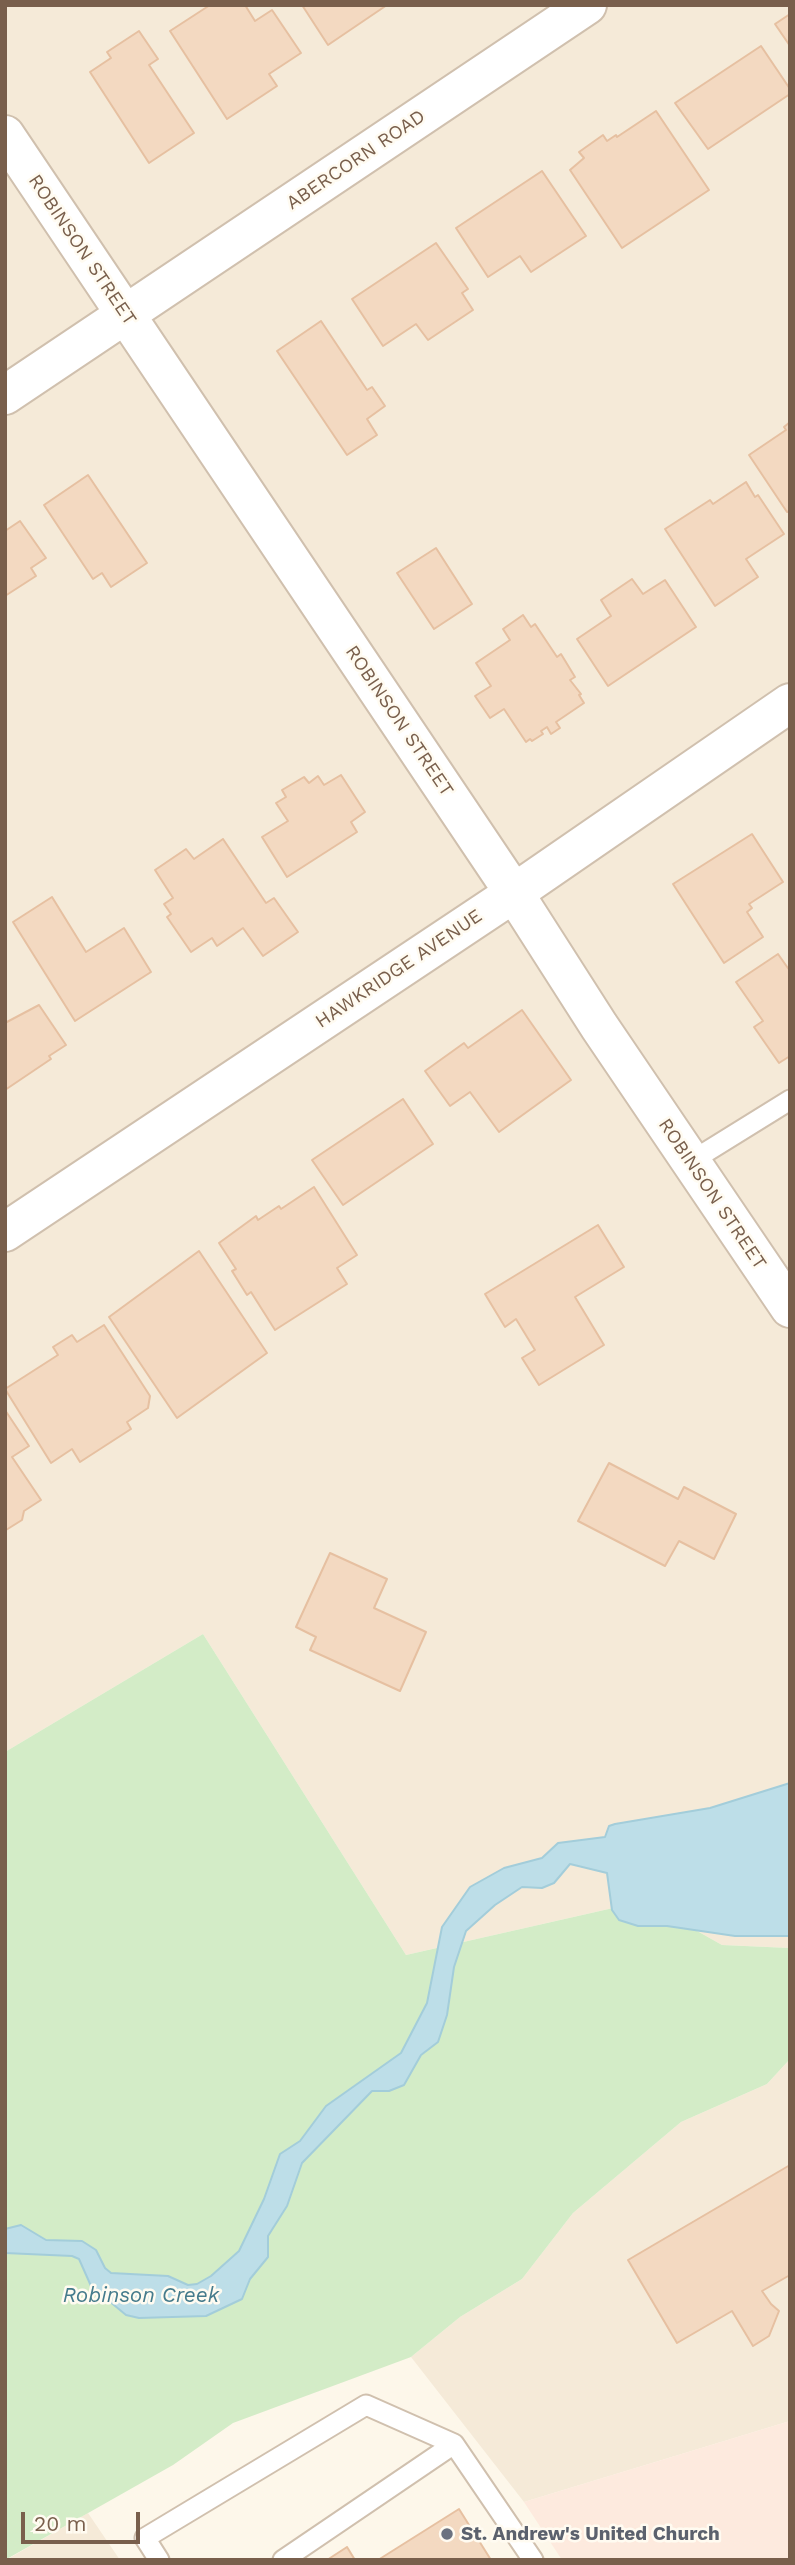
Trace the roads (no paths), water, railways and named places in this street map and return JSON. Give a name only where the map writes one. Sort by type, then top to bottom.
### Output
[{"type":"street","name":"ABERCORN ROAD","points":[[5,395],[587,5]]},
{"type":"street","name":"ROBINSON STREET","points":[[5,135],[790,1308]]},
{"type":"street","name":"HAWKRIDGE AVENUE","points":[[5,1231],[514,893],[790,703]]},
{"type":"lane","points":[[690,1162],[790,1100]]},
{"type":"lane","points":[[159,2560],[145,2538],[366,2404],[454,2444],[533,2560]]},
{"type":"lane","points":[[283,2560],[454,2444]]},
{"type":"water","name":"Robinson Creek","points":[[790,1783],[790,1936],[735,1936],[667,1926],[638,1926],[619,1920],[612,1910],[607,1873],[570,1864],[554,1883],[542,1888],[522,1887],[495,1905],[466,1931],[454,1967],[447,2015],[438,2042],[421,2055],[404,2085],[389,2091],[372,2091],[302,2163],[287,2206],[268,2236],[268,2257],[250,2279],[242,2299],[206,2316],[139,2318],[126,2315],[91,2286],[79,2259],[72,2256],[5,2253],[5,2229],[21,2225],[46,2240],[82,2241],[96,2250],[105,2268],[111,2273],[168,2276],[188,2285],[197,2284],[211,2276],[239,2251],[264,2199],[280,2154],[300,2141],[326,2106],[401,2053],[427,2003],[442,1927],[470,1887],[504,1868],[542,1858],[558,1843],[605,1837],[609,1826],[615,1824],[710,1808]]},
{"type":"place","name":"St. Andrew's United Church","points":[[447,2534]]}]
